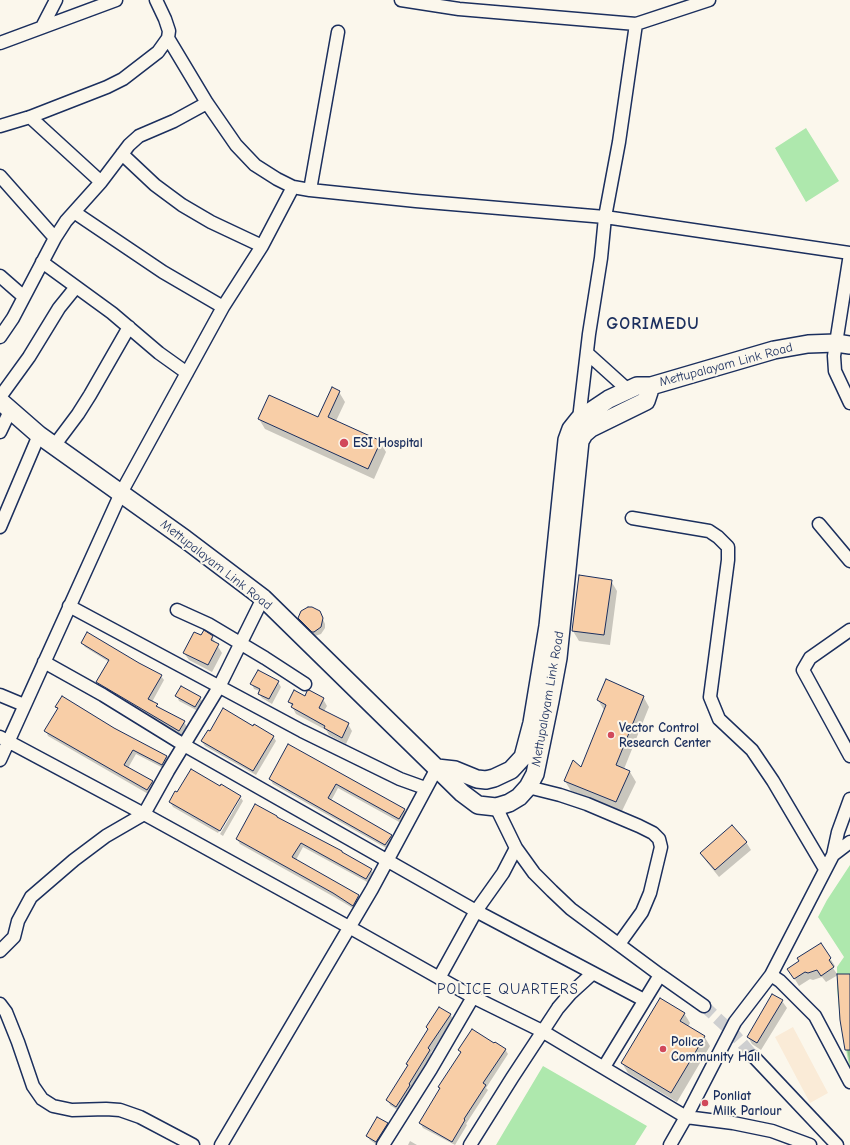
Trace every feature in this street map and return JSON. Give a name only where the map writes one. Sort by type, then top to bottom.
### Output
[{"type":"street","points":[[42,27],[56,0]]},
{"type":"street","points":[[0,43],[116,0]]},
{"type":"street","points":[[0,126],[30,117],[93,94],[123,79],[158,52],[168,38],[169,32],[156,0]]},
{"type":"street","points":[[401,0],[459,4],[636,24],[708,0]]},
{"type":"street","points":[[579,419],[605,218],[619,142],[636,24]]},
{"type":"street","points":[[310,190],[338,32]]},
{"type":"street","points":[[168,38],[207,103],[236,145],[255,165],[277,179],[294,187],[416,202],[605,218],[850,254],[843,344],[834,356],[835,370],[850,402]]},
{"type":"street","points":[[0,337],[13,318],[55,238],[66,221],[101,182],[129,144],[139,136],[174,121],[207,103]]},
{"type":"street","points":[[30,117],[101,182]]},
{"type":"street","points":[[122,154],[155,185],[182,205],[211,222],[262,246]]},
{"type":"street","points":[[0,176],[55,238]]},
{"type":"street","points":[[0,760],[4,739],[24,705],[121,493],[223,307],[262,246],[294,187]]},
{"type":"street","points":[[74,212],[163,272],[223,307]]},
{"type":"street","points":[[42,262],[129,327],[159,353],[187,373]]},
{"type":"street","points":[[0,276],[24,297]]},
{"type":"street","points":[[0,397],[29,357],[59,308],[76,287]]},
{"type":"street","points":[[54,446],[90,395],[129,327]]},
{"type":"street","name":"Mettupalayam Link Road","points":[[5,406],[39,435],[185,539],[263,598],[462,793],[478,805],[496,807],[510,803],[519,797],[535,774],[558,658],[580,441],[584,434],[591,428],[646,401],[651,386],[774,350],[808,344],[843,344]]},
{"type":"street","points":[[587,353],[628,390]]},
{"type":"street","points":[[221,1145],[372,889],[437,768],[455,770],[477,779],[486,780],[511,770],[523,757],[532,723],[548,626],[567,440],[571,428],[579,419],[609,399],[637,386],[651,386]]},
{"type":"street","points":[[0,432],[5,406]]},
{"type":"street","points":[[0,527],[39,435]]},
{"type":"street","points":[[632,518],[709,532],[718,537],[728,547],[728,560],[710,697],[719,720],[752,750],[773,781],[825,869]]},
{"type":"street","points":[[819,524],[850,561]]},
{"type":"street","points":[[0,951],[14,937],[18,921],[31,897],[74,860],[106,836],[144,814],[168,771],[219,687],[263,598]]},
{"type":"street","points":[[69,606],[302,731],[400,778],[425,788]]},
{"type":"street","points":[[177,610],[208,624],[306,684]]},
{"type":"street","points":[[850,630],[810,658],[803,670],[850,756]]},
{"type":"street","points":[[44,662],[109,699],[184,745],[476,911],[644,1000]]},
{"type":"street","points":[[0,696],[24,705]]},
{"type":"street","points":[[4,739],[144,814],[473,997],[542,1031],[686,1117],[733,1123],[772,1131],[810,1145]]},
{"type":"street","points":[[528,786],[587,804],[639,826],[653,833],[659,839],[661,847],[650,893],[642,912],[619,944]]},
{"type":"street","points":[[833,856],[838,832],[850,799]]},
{"type":"street","points":[[496,807],[516,848],[534,873],[552,891],[571,909],[704,1006]]},
{"type":"street","points":[[670,1145],[735,1022],[771,975],[825,869],[833,856],[850,842]]},
{"type":"street","points":[[439,978],[476,911],[503,873],[516,848]]},
{"type":"street","points":[[470,1145],[558,1008],[570,994],[593,973]]},
{"type":"street","points":[[604,1067],[660,975]]},
{"type":"street","points":[[771,975],[780,981],[815,1016],[850,1082]]},
{"type":"street","points":[[383,1145],[431,1069],[473,997]]},
{"type":"street","points":[[0,1004],[6,1012],[16,1036],[33,1086],[42,1099],[53,1106],[72,1110],[120,1110],[140,1118],[192,1145]]},
{"type":"street","points":[[754,1057],[837,1145]]},
{"type":"shaded area","points":[[793,1027],[828,1093],[810,1103],[775,1037]]},
{"type":"green space","points":[[806,128],[839,181],[806,202],[775,148]]},
{"type":"green space","points":[[850,865],[850,1070],[840,1020],[837,988],[837,967],[844,957],[818,917],[827,900]]},
{"type":"green space","points":[[543,1066],[647,1126],[635,1145],[496,1145]]},
{"type":"building","points":[[332,387],[340,391],[328,417],[381,441],[368,469],[258,419],[269,395],[318,417]]},
{"type":"building","points":[[579,575],[612,580],[604,635],[572,631]]},
{"type":"building","points":[[308,607],[312,607],[320,611],[323,618],[321,627],[314,632],[312,632],[298,618],[301,611]]},
{"type":"building","points":[[204,630],[213,636],[211,640],[219,644],[208,665],[183,653],[194,632],[201,635]]},
{"type":"building","points":[[87,632],[162,675],[148,699],[158,704],[156,706],[185,721],[179,731],[96,682],[109,660],[81,643]]},
{"type":"building","points":[[258,670],[279,681],[269,699],[258,694],[260,689],[250,684]]},
{"type":"building","name":"Vector Control Research Center","points":[[606,679],[644,696],[616,765],[630,771],[616,802],[564,781],[573,760],[581,767],[606,705],[597,700]]},
{"type":"building","points":[[181,686],[201,697],[195,707],[175,696]]},
{"type":"building","points":[[294,690],[305,696],[309,690],[324,698],[319,708],[349,723],[342,738],[324,728],[325,726],[291,707],[293,704],[288,702]]},
{"type":"building","points":[[62,696],[114,728],[167,756],[162,765],[133,750],[124,765],[153,781],[147,790],[44,731],[58,708],[55,707]]},
{"type":"building","points":[[223,708],[253,726],[254,724],[274,736],[253,771],[201,741],[208,730],[210,731]]},
{"type":"building","points":[[288,744],[405,809],[399,819],[336,784],[328,798],[392,835],[385,845],[269,779]]},
{"type":"building","points":[[191,769],[241,796],[220,831],[169,802]]},
{"type":"building","points":[[255,804],[372,869],[366,879],[301,843],[292,857],[359,895],[353,906],[333,893],[236,839]]},
{"type":"building","points":[[732,825],[747,842],[715,870],[700,853]]},
{"type":"building","points":[[821,943],[831,958],[829,960],[834,967],[821,976],[817,970],[808,973],[805,972],[794,979],[787,969],[799,961],[797,958]]},
{"type":"building","points":[[837,974],[850,974],[850,1050],[845,1050],[840,1020]]},
{"type":"building","points":[[772,994],[783,1000],[757,1043],[747,1037]]},
{"type":"building","name":"Police Community Hall","points":[[660,998],[685,1013],[680,1021],[705,1036],[671,1093],[621,1063]]},
{"type":"building","points":[[439,1007],[451,1014],[428,1048],[430,1050],[396,1107],[386,1100],[408,1065],[406,1064],[428,1029],[426,1027]]},
{"type":"building","points":[[472,1029],[506,1049],[483,1083],[486,1085],[464,1119],[465,1120],[452,1142],[419,1123],[440,1088],[438,1087],[461,1052],[458,1050]]},
{"type":"building","points":[[377,1117],[388,1123],[376,1142],[366,1136]]},
{"type":"tunnel","points":[[704,1006],[733,1033],[754,1057]]},
{"type":"place","name":"ESI Hospital","points":[[344,443]]},
{"type":"place","name":"Vector Control Research Center","points":[[611,735]]},
{"type":"place","name":"Police Community Hall","points":[[663,1049]]},
{"type":"place","name":"Ponliat Milk Parlour","points":[[705,1103]]},
{"type":"district","name":"GORIMEDU","points":[[653,324]]},
{"type":"district","name":"POLICE QUARTERS","points":[[508,990]]}]
